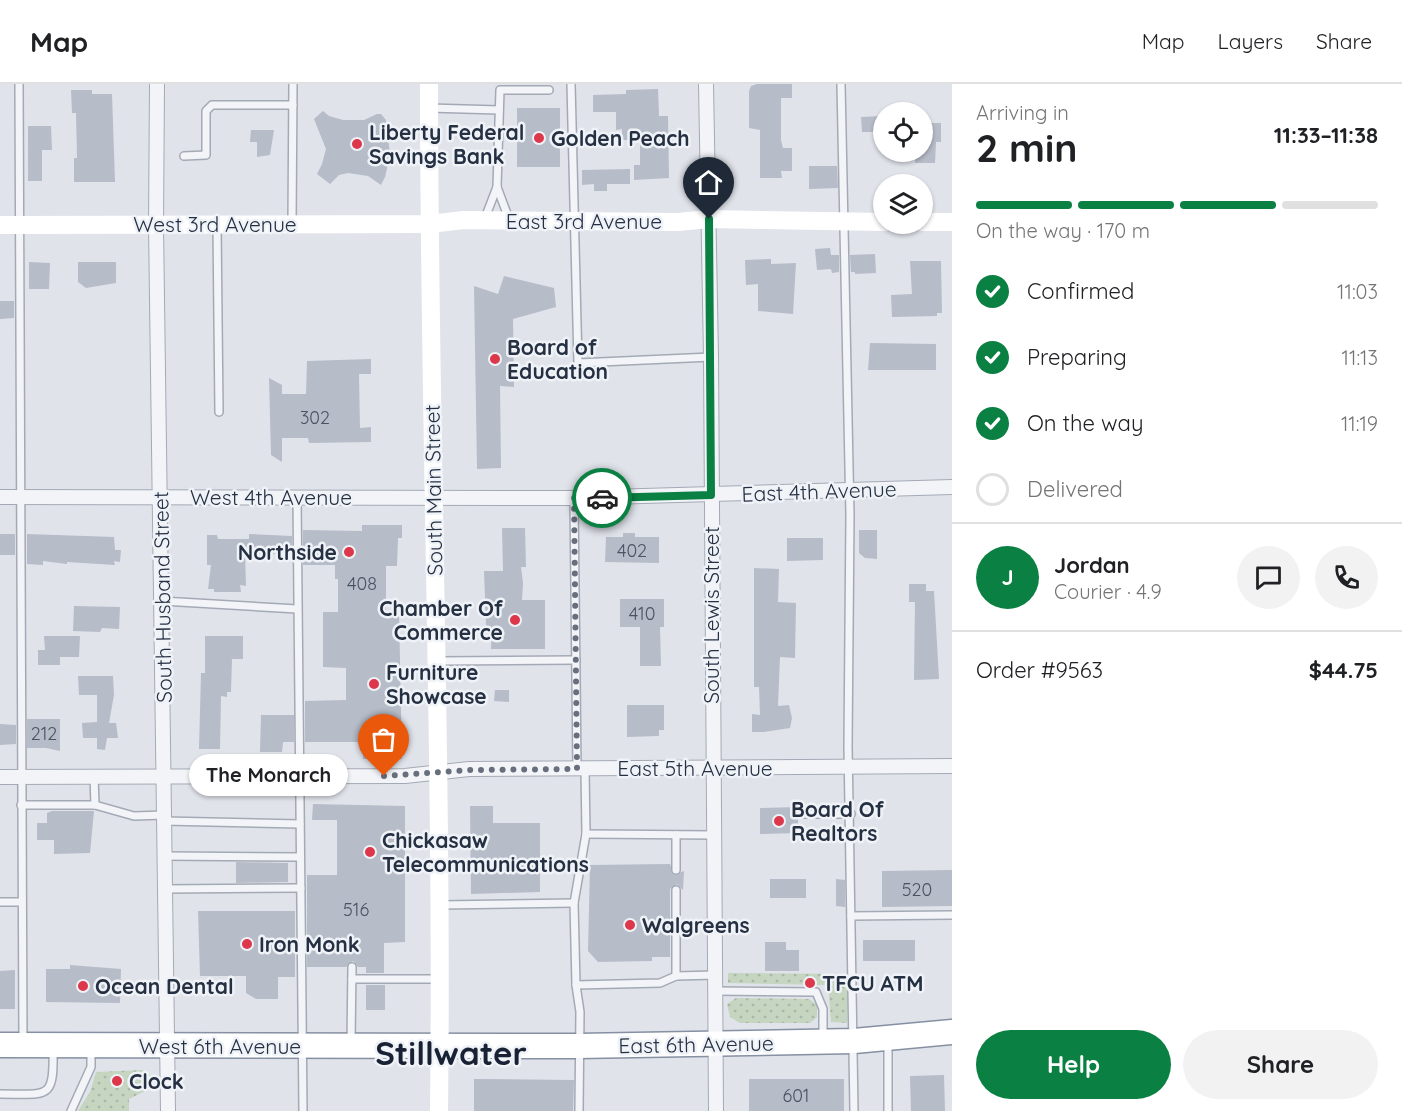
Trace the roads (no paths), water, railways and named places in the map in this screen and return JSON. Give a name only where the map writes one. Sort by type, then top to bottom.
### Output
[{"type":"highway","name":"East 6th Avenue","points":[[440,1046],[823,1042],[952,1032]]},
{"type":"highway","name":"West 6th Avenue","points":[[11,1045],[440,1046]]},
{"type":"main road","name":"South Main Street","points":[[429,84],[429,224],[438,772],[439,1111]]},
{"type":"main road","name":"East 3rd Avenue","points":[[429,224],[484,221],[678,222],[709,219],[873,222]]},
{"type":"main road","points":[[933,222],[952,222]]},
{"type":"main road","name":"West 3rd Avenue","points":[[0,225],[429,224]]},
{"type":"street","name":"South Husband Street","points":[[157,84],[156,225],[168,1111]]},
{"type":"street","name":"South Lewis Street","points":[[706,84],[711,357],[716,1111]]},
{"type":"street","name":"East 4th Avenue","points":[[434,497],[574,498],[952,487]]},
{"type":"street","name":"West 4th Avenue","points":[[0,497],[434,497]]},
{"type":"street","name":"East 5th Avenue","points":[[0,777],[405,776],[469,770],[952,766]]},
{"type":"lane","points":[[11,1045],[22,902],[19,84]]},
{"type":"lane","points":[[292,225],[293,84]]},
{"type":"lane","points":[[571,84],[572,198],[575,222],[578,363],[711,357]]},
{"type":"lane","points":[[841,84],[849,491],[851,916],[855,1111]]},
{"type":"lane","points":[[510,221],[498,187],[500,90],[549,90]]},
{"type":"lane","points":[[184,156],[206,155],[206,111],[212,105],[293,105]]},
{"type":"lane","points":[[429,108],[499,110]]},
{"type":"lane","points":[[484,221],[498,187]]},
{"type":"lane","points":[[217,225],[219,412]]},
{"type":"lane","points":[[297,497],[303,1111]]},
{"type":"lane","points":[[574,498],[576,660],[586,834],[574,903],[579,1012],[579,1111]]},
{"type":"lane","points":[[162,601],[297,609]]},
{"type":"lane","points":[[436,661],[576,660]]},
{"type":"lane","points":[[94,776],[95,805]]},
{"type":"lane","points":[[21,806],[95,805],[135,816],[300,824]]},
{"type":"lane","points":[[803,814],[851,814]]},
{"type":"lane","points":[[586,834],[713,835]]},
{"type":"lane","points":[[676,835],[676,870]]},
{"type":"lane","points":[[165,856],[300,857]]},
{"type":"lane","points":[[165,889],[301,888]]},
{"type":"lane","points":[[676,890],[676,976]]},
{"type":"lane","points":[[0,902],[22,902]]},
{"type":"lane","points":[[439,904],[574,903]]},
{"type":"lane","points":[[851,916],[952,915]]},
{"type":"lane","points":[[351,1046],[352,967]]},
{"type":"lane","points":[[576,985],[660,983],[676,976],[715,975]]},
{"type":"lane","points":[[352,979],[440,979]]},
{"type":"lane","points":[[715,992],[816,992],[823,1009],[823,1042]]},
{"type":"lane","points":[[888,1038],[888,1111]]},
{"type":"lane","points":[[0,1094],[43,1094],[51,1088],[54,1078],[53,1045]]},
{"type":"lane","points":[[70,1111],[91,1067],[90,1045]]},
{"type":"place","name":"Golden Peach","points":[[539,138]]},
{"type":"place","name":"Liberty Federal Savings Bank","points":[[357,144]]},
{"type":"place","name":"Board of Education","points":[[495,359]]},
{"type":"place","name":"Northside","points":[[349,552]]},
{"type":"place","name":"Chamber Of Commerce","points":[[515,620]]},
{"type":"place","name":"Furniture Showcase","points":[[374,684]]},
{"type":"place","name":"The Monarch","points":[[384,776]]},
{"type":"place","name":"Board Of Realtors","points":[[779,821]]},
{"type":"place","name":"Chickasaw Telecommunications","points":[[370,852]]},
{"type":"place","name":"Walgreens","points":[[630,925]]},
{"type":"place","name":"Iron Monk","points":[[247,944]]},
{"type":"place","name":"TFCU ATM","points":[[810,983]]},
{"type":"place","name":"Ocean Dental","points":[[83,986]]},
{"type":"place","name":"Clock","points":[[117,1081]]},
{"type":"district","name":"Stillwater","points":[[451,1052]]}]
